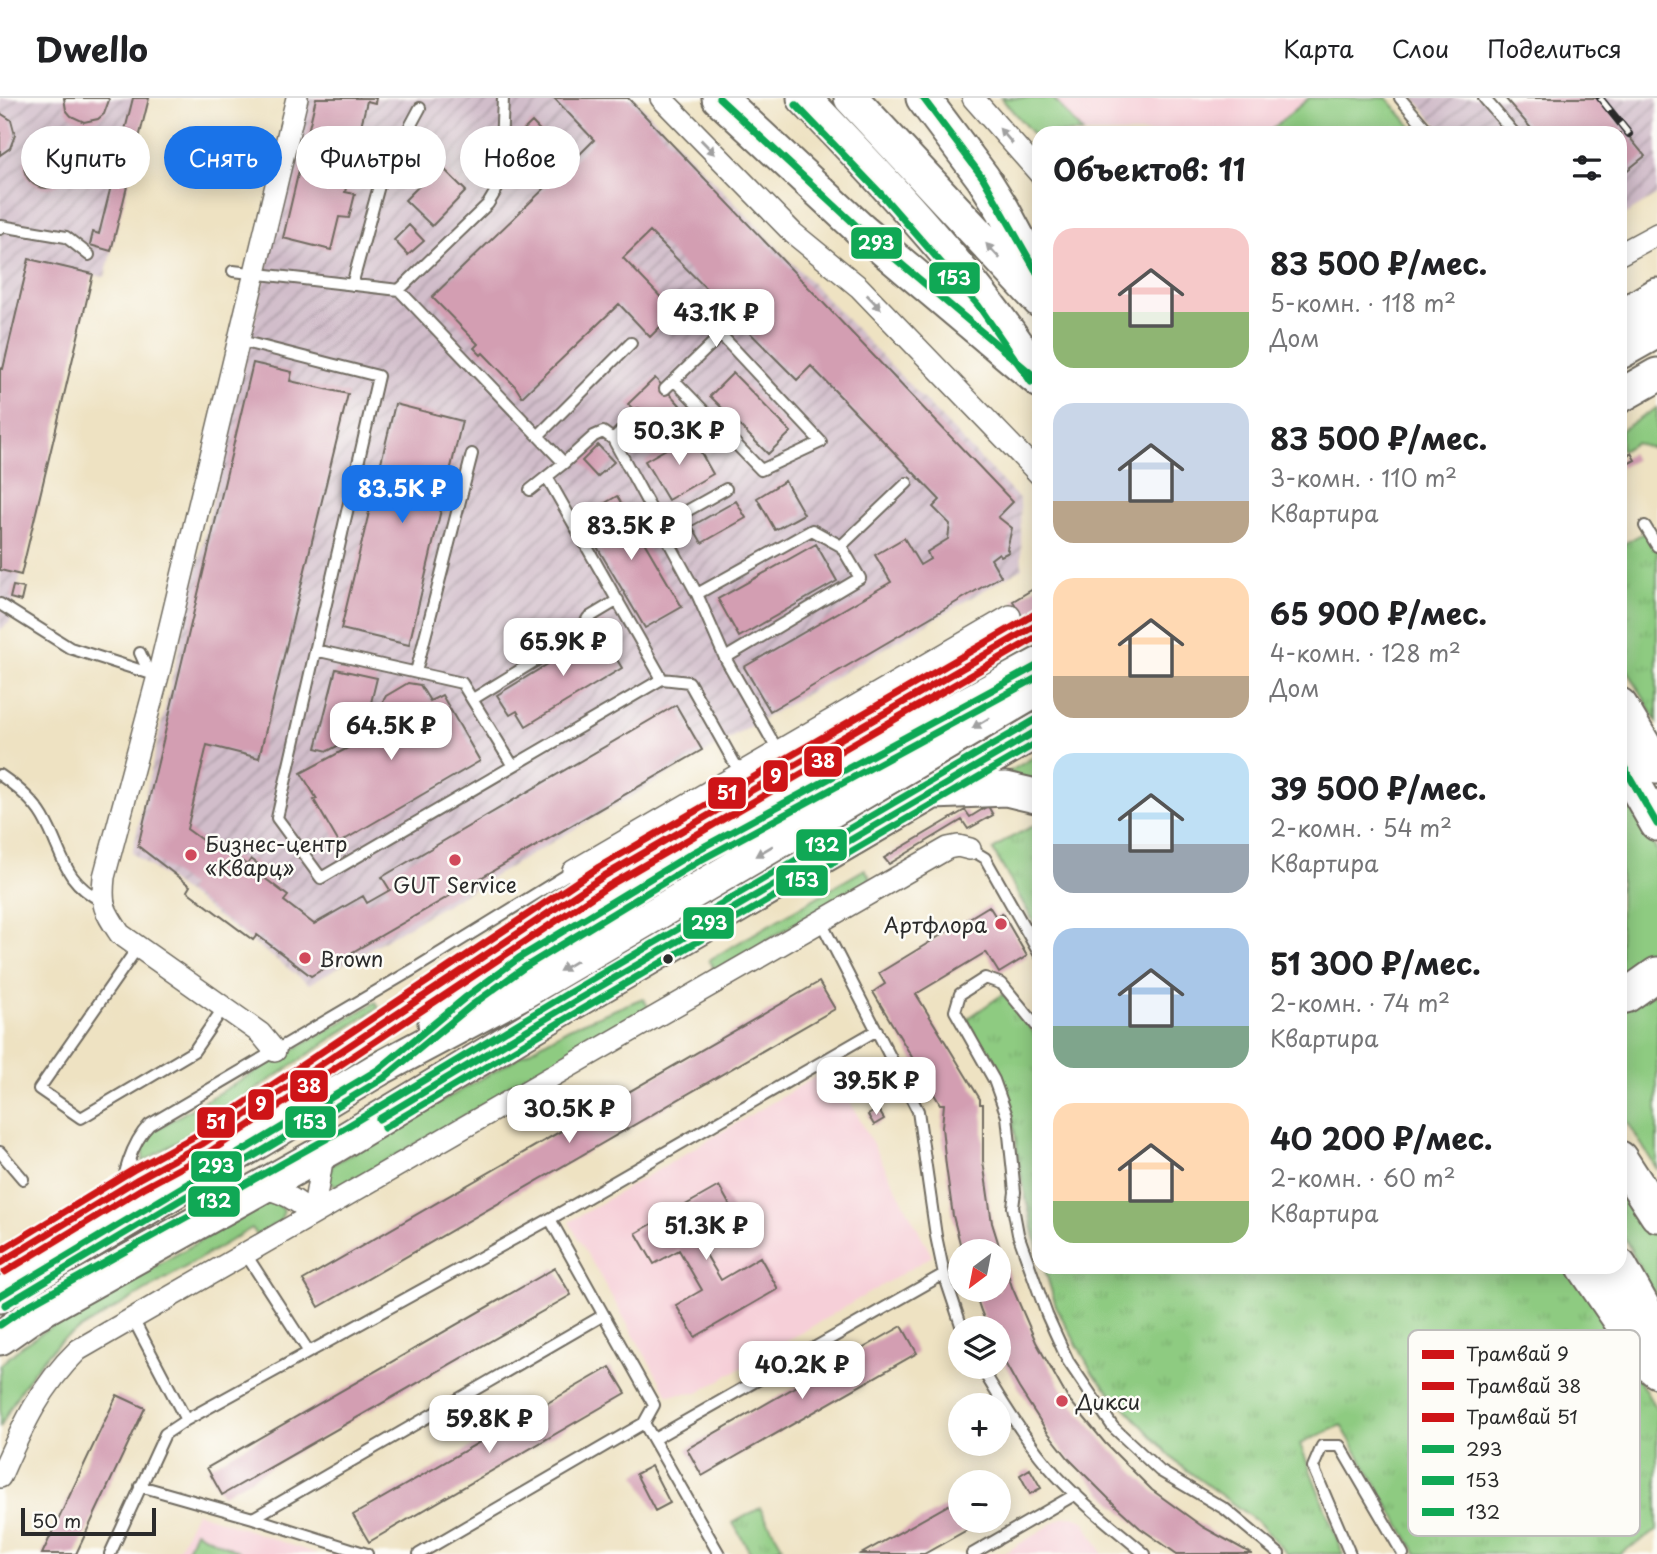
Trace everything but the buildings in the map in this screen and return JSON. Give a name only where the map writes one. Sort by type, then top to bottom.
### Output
[{"type":"main road","points":[[719,98],[870,238],[1032,372]]},
{"type":"main road","points":[[804,98],[890,188],[986,299],[1032,367]]},
{"type":"main road","points":[[851,98],[1032,292]]},
{"type":"main road","points":[[923,98],[983,178],[1032,265]]},
{"type":"main road","points":[[1627,313],[1657,295]]},
{"type":"main road","points":[[1627,348],[1657,331]]},
{"type":"main road","points":[[1627,392],[1657,375]]},
{"type":"main road","points":[[379,1069],[519,958],[694,852],[1032,668]]},
{"type":"main road","points":[[0,1296],[379,1069],[523,992],[1032,693]]},
{"type":"main road","points":[[1627,717],[1657,767]]},
{"type":"main road","points":[[0,1338],[34,1314],[333,1147],[929,792],[1032,734]]},
{"type":"main road","points":[[1627,771],[1657,824]]},
{"type":"main road","points":[[929,792],[1006,789],[1032,795]]},
{"type":"main road","points":[[1627,995],[1657,974]]},
{"type":"main road","points":[[1627,1169],[1657,1215]]},
{"type":"main road","points":[[1589,1274],[1627,1330]]},
{"type":"main road","points":[[1624,1274],[1657,1332]]},
{"type":"main road","points":[[1640,1350],[1657,1371]]},
{"type":"street","points":[[275,1051],[260,1033],[120,934],[108,918],[102,901],[104,877],[237,340],[243,272],[297,98]]},
{"type":"street","points":[[661,98],[793,233],[859,286],[1032,467]]},
{"type":"street","points":[[973,98],[1032,165]]},
{"type":"street","points":[[1627,250],[1657,234]]},
{"type":"street","points":[[573,871],[1010,616]]},
{"type":"street","points":[[0,1477],[34,1403],[78,1350],[948,848],[958,846],[970,849]]},
{"type":"street","points":[[313,1214],[322,1161],[333,1147]]},
{"type":"street","points":[[261,1188],[277,1190],[294,1198],[313,1214]]},
{"type":"lane","points":[[399,290],[488,204],[497,189],[503,98]]},
{"type":"lane","points":[[1400,98],[1424,126]]},
{"type":"lane","points":[[1484,98],[1508,126]]},
{"type":"lane","points":[[352,285],[380,181],[420,108]]},
{"type":"lane","points":[[0,229],[1,226],[66,237],[89,255]]},
{"type":"lane","points":[[243,272],[399,290],[564,463]]},
{"type":"lane","points":[[665,388],[721,335],[821,442],[761,470],[674,380]]},
{"type":"lane","points":[[237,340],[378,376],[277,818],[321,877],[662,679],[689,682],[740,773]]},
{"type":"lane","points":[[538,435],[631,343]]},
{"type":"lane","points":[[613,439],[638,414]]},
{"type":"lane","points":[[530,490],[594,436],[603,432],[613,439],[697,594],[725,658],[778,751]]},
{"type":"lane","points":[[416,672],[472,454]]},
{"type":"lane","points":[[547,477],[662,679]]},
{"type":"lane","points":[[841,546],[908,483]]},
{"type":"lane","points":[[660,526],[726,489]]},
{"type":"lane","points":[[1645,526],[1657,545]]},
{"type":"lane","points":[[697,594],[812,530],[841,546],[860,578],[725,658]]},
{"type":"lane","points":[[473,699],[579,634],[588,618],[618,600]]},
{"type":"lane","points":[[0,604],[70,648],[153,674]]},
{"type":"lane","points":[[316,650],[462,683]]},
{"type":"lane","points":[[140,653],[153,674]]},
{"type":"lane","points":[[460,670],[462,683],[513,766]]},
{"type":"lane","points":[[0,775],[20,791],[44,818],[70,876],[84,892],[102,901]]},
{"type":"lane","points":[[970,849],[985,858],[1032,941]]},
{"type":"lane","points":[[113,1230],[133,1147],[139,1135],[149,1125],[573,871]]},
{"type":"lane","points":[[821,922],[918,1111],[932,1219],[943,1274],[958,1316]]},
{"type":"lane","points":[[138,947],[39,1089],[81,1118],[194,1052],[224,1007]]},
{"type":"lane","points":[[1032,1020],[1002,984],[985,978],[960,994],[955,1011],[994,1080],[1007,1116],[1015,1192],[1013,1207],[1018,1234],[1028,1269],[1057,1338],[1068,1361],[1113,1427],[1160,1471],[1225,1509],[1279,1554]]},
{"type":"lane","points":[[110,1554],[165,1434],[186,1419],[550,1219],[877,1030]]},
{"type":"lane","points":[[0,1152],[23,1179]]},
{"type":"lane","points":[[130,1161],[138,1179],[145,1185],[177,1192]]},
{"type":"lane","points":[[419,1554],[644,1423],[654,1405],[550,1219]]},
{"type":"lane","points":[[245,1253],[309,1352]]},
{"type":"lane","points":[[654,1439],[943,1274]]},
{"type":"lane","points":[[253,1518],[602,1316]]},
{"type":"lane","points":[[132,1317],[186,1419]]},
{"type":"lane","points":[[988,1379],[1006,1410],[1049,1467],[1145,1554]]},
{"type":"lane","points":[[644,1423],[719,1554]]},
{"type":"lane","points":[[1350,1554],[1313,1467],[1322,1446],[1340,1446],[1403,1554]]},
{"type":"lane","points":[[140,1486],[367,1554]]},
{"type":"lane","points":[[972,1554],[1076,1494]]},
{"type":"shaded area","points":[[0,98],[149,98],[142,126],[21,126],[21,189],[127,189],[105,277],[93,275],[18,587],[24,588],[21,601],[14,600],[10,622],[0,630]]},
{"type":"shaded area","points":[[305,98],[634,98],[1020,500],[1022,568],[309,984],[132,853],[296,137],[296,189],[446,189],[446,126],[299,126]]},
{"type":"shaded area","points":[[1014,98],[1330,98],[1296,126],[1039,126]]},
{"type":"shaded area","points":[[1414,98],[1657,98],[1657,195],[1627,213],[1627,126],[1438,126]]},
{"type":"shaded area","points":[[832,1067],[932,1256],[698,1393],[668,1395],[569,1222]]},
{"type":"shaded area","points":[[196,1512],[317,1554],[176,1554]]},
{"type":"shaded area","points":[[1074,1516],[1085,1522],[1103,1554],[1003,1554],[1063,1517]]},
{"type":"green space","points":[[1001,98],[1053,98],[1077,126],[1032,126],[1032,133]]},
{"type":"green space","points":[[1309,98],[1387,98],[1411,126],[1275,126]]},
{"type":"green space","points":[[1657,408],[1657,446],[1654,448],[1635,443],[1627,448],[1627,426]]},
{"type":"green space","points":[[1645,532],[1657,552],[1657,722],[1627,669],[1627,542]]},
{"type":"green space","points":[[1032,758],[1032,780],[1005,774]]},
{"type":"green space","points":[[1627,799],[1657,851],[1657,958],[1627,978]]},
{"type":"green space","points":[[1032,827],[1032,919],[993,850]]},
{"type":"green space","points":[[865,869],[871,879],[715,971],[709,960]]},
{"type":"green space","points":[[1657,992],[1657,1169],[1627,1122],[1627,1007]]},
{"type":"green space","points":[[1003,994],[1032,1030],[1032,1223],[1020,1171],[1013,1119],[1001,1082],[967,1019]]},
{"type":"green space","points":[[643,998],[649,1008],[343,1186],[335,1185],[329,1180],[332,1165],[569,1028]]},
{"type":"green space","points":[[376,1002],[379,1007],[193,1132],[143,1162],[143,1144],[153,1131]]},
{"type":"green space","points":[[1627,1192],[1657,1238],[1657,1300],[1627,1242]]},
{"type":"green space","points":[[268,1202],[277,1204],[284,1211],[280,1221],[257,1235],[252,1228],[63,1339],[27,1380],[0,1428],[0,1365],[22,1346],[53,1325]]},
{"type":"green space","points":[[1046,1274],[1580,1274],[1610,1330],[1408,1330],[1408,1536],[1640,1536],[1640,1382],[1657,1410],[1657,1531],[1619,1554],[1417,1554],[1341,1425],[1300,1444],[1343,1554],[1287,1554],[1259,1523],[1177,1463],[1094,1375],[1057,1309]]},
{"type":"green space","points":[[760,1508],[782,1546],[767,1554],[751,1554],[733,1523]]},
{"type":"green space","points":[[195,1531],[243,1554],[185,1554]]},
{"type":"railway","points":[[1600,98],[1623,126]]},
{"type":"tram line","name":"51","points":[[0,1251],[133,1170],[197,1135],[599,867],[1032,616]]},
{"type":"tram line","name":"9","points":[[0,1263],[138,1179],[202,1144],[604,876],[1032,628]]},
{"type":"tram line","name":"38","points":[[5,1272],[143,1188],[208,1153],[610,885],[1032,640]]},
{"type":"transit line","name":"293","points":[[719,98],[861,230],[1032,374]]},
{"type":"transit line","name":"293","points":[[923,98],[983,178],[1032,264]]},
{"type":"transit line","name":"153","points":[[796,105],[882,195],[978,305],[1031,382]]},
{"type":"transit line","name":"293","points":[[0,1296],[379,1069],[466,997],[519,958],[694,852],[1032,668]]},
{"type":"transit line","name":"153","points":[[5,1305],[384,1078],[472,1005],[525,967],[699,861],[1032,680]]},
{"type":"transit line","name":"132","points":[[0,1325],[29,1305],[328,1138],[567,994],[1032,722]]},
{"type":"transit line","name":"293","points":[[379,1119],[1032,734]]},
{"type":"transit line","name":"153","points":[[384,1128],[1032,746]]},
{"type":"transit line","name":"293","points":[[1627,772],[1657,824]]},
{"type":"place","name":"Бизнес-центр «Кварц»","points":[[191,855]]},
{"type":"place","name":"GUT Service","points":[[455,860]]},
{"type":"place","name":"Артфлора","points":[[1001,924]]},
{"type":"place","name":"Brown","points":[[305,958]]},
{"type":"place","name":"Дикси","points":[[1062,1401]]}]
